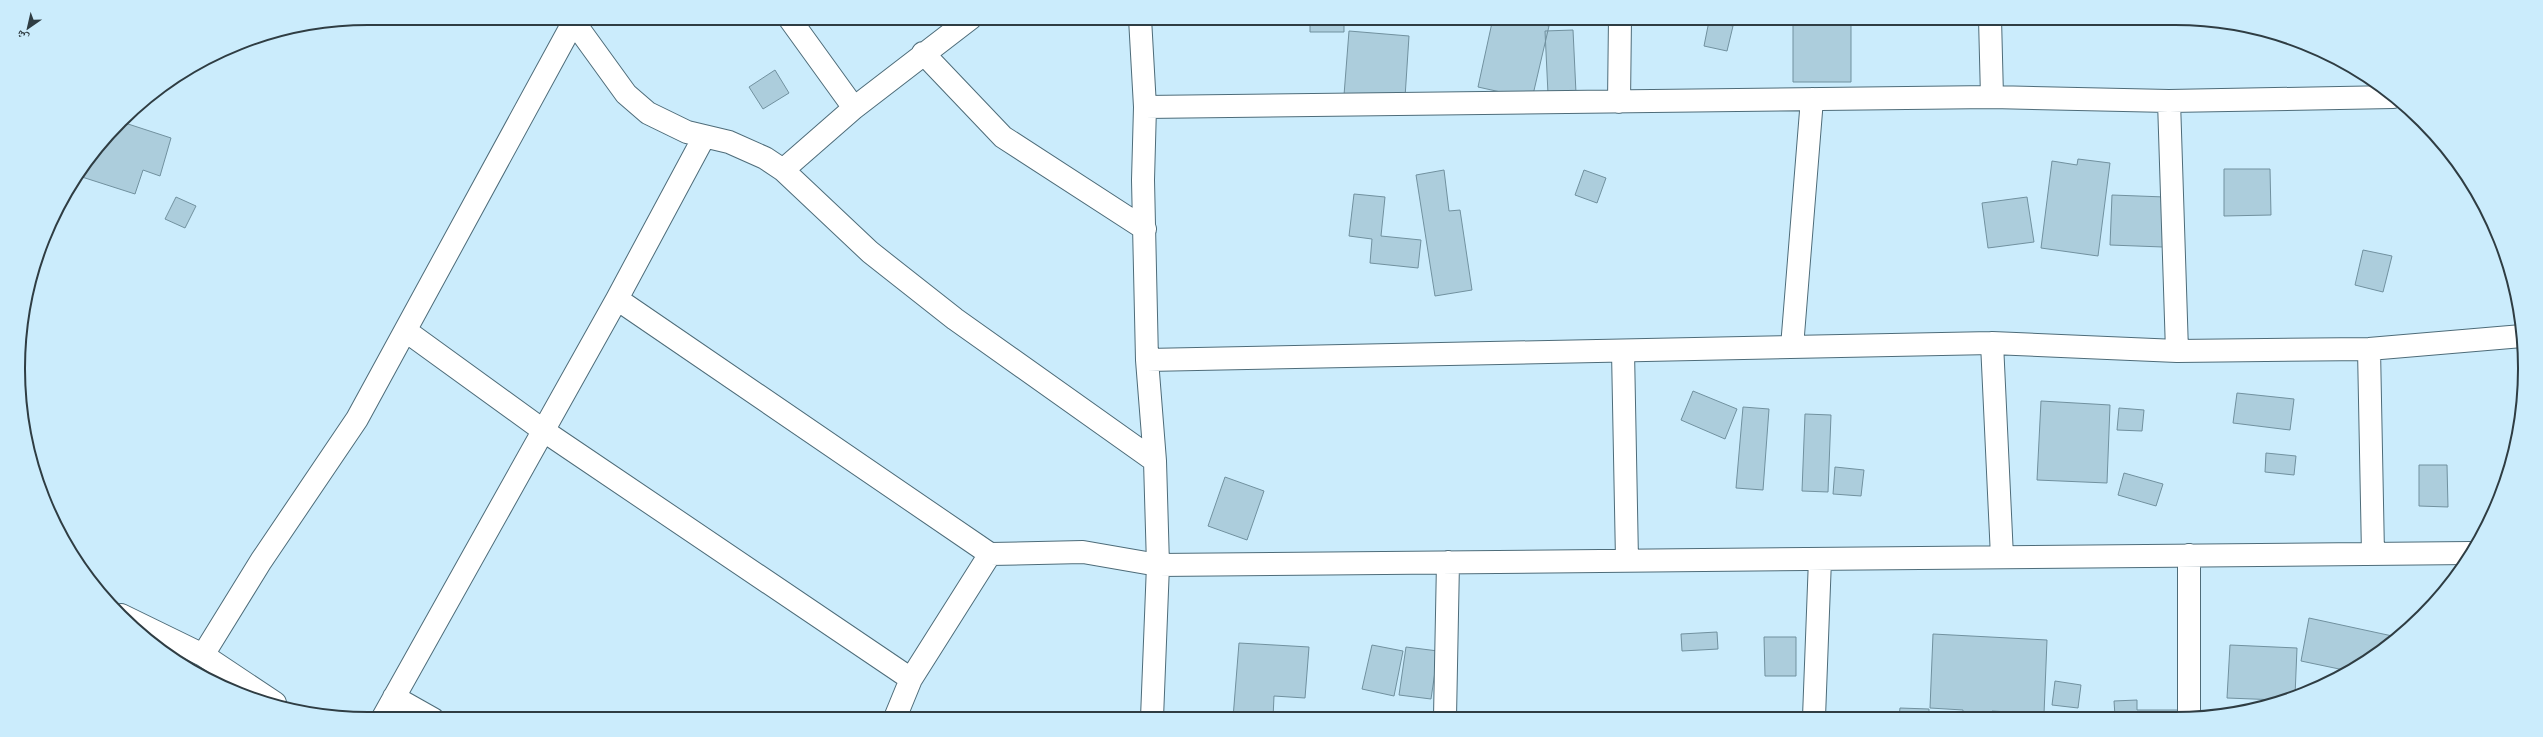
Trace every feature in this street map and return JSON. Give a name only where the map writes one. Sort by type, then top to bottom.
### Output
[{"type":"street","points":[[203,655],[261,561],[357,419],[406,331],[569,25]]},
{"type":"street","points":[[576,25],[626,94],[648,113],[668,125],[704,138],[729,142],[747,148],[783,170],[870,252],[949,315],[1155,461]]},
{"type":"street","points":[[794,25],[854,108]]},
{"type":"street","points":[[783,170],[854,108],[923,52],[961,25]]},
{"type":"street","points":[[1140,25],[1145,107],[1143,180],[1147,360],[1155,461],[1158,565],[1152,712]]},
{"type":"street","points":[[1619,102],[1620,25]]},
{"type":"street","points":[[1990,25],[1992,96]]},
{"type":"street","points":[[923,52],[1003,137],[1145,229]]},
{"type":"street","points":[[1145,107],[1992,96],[2169,101],[2378,92]]},
{"type":"street","points":[[1792,347],[1812,99]]},
{"type":"street","points":[[2169,101],[2177,351]]},
{"type":"street","points":[[386,712],[544,431],[704,138]]},
{"type":"street","points":[[617,299],[990,554],[1083,552],[1158,565],[2464,553]]},
{"type":"street","points":[[406,331],[544,431],[910,679]]},
{"type":"street","points":[[1147,360],[1992,343],[2177,351],[2369,349],[2516,336]]},
{"type":"street","points":[[1992,343],[2002,557]]},
{"type":"street","points":[[2369,349],[2373,554]]},
{"type":"street","points":[[1623,351],[1626,560]]},
{"type":"street","points":[[897,712],[910,679],[990,554]]},
{"type":"street","points":[[2189,711],[2190,555]]},
{"type":"street","points":[[1814,712],[1820,559]]},
{"type":"street","points":[[1445,712],[1448,562]]},
{"type":"street","points":[[139,624],[203,655],[264,696]]},
{"type":"street","points":[[394,697],[421,712]]},
{"type":"building","points":[[1310,25],[1344,25],[1344,32],[1310,32]]},
{"type":"building","points":[[1491,25],[1549,26],[1532,99],[1478,87]]},
{"type":"building","points":[[1708,25],[1733,26],[1727,51],[1704,46]]},
{"type":"building","points":[[1793,25],[1851,25],[1851,82],[1793,82]]},
{"type":"building","points":[[1573,30],[1576,93],[1548,94],[1545,31]]},
{"type":"building","points":[[1349,31],[1409,36],[1404,113],[1343,108]]},
{"type":"building","points":[[775,70],[789,93],[763,109],[749,87]]},
{"type":"building","points":[[128,124],[171,138],[160,176],[143,170],[135,194],[83,177],[110,142]]},
{"type":"building","points":[[2078,159],[2110,163],[2098,256],[2041,248],[2052,161],[2077,165]]},
{"type":"building","points":[[2224,169],[2270,169],[2271,215],[2224,216]]},
{"type":"building","points":[[1444,170],[1449,211],[1460,210],[1472,290],[1435,296],[1416,175]]},
{"type":"building","points":[[1584,170],[1606,178],[1597,203],[1575,195]]},
{"type":"building","points":[[1354,194],[1385,197],[1381,236],[1421,240],[1418,268],[1370,263],[1372,239],[1349,236]]},
{"type":"building","points":[[2112,195],[2165,197],[2163,247],[2110,245]]},
{"type":"building","points":[[176,197],[196,206],[185,228],[165,219]]},
{"type":"building","points":[[2027,197],[2034,242],[1988,248],[1982,203]]},
{"type":"building","points":[[2363,250],[2392,256],[2383,292],[2355,285]]},
{"type":"building","points":[[1693,391],[1737,409],[1725,439],[1681,420]]},
{"type":"building","points":[[2237,393],[2294,399],[2290,430],[2233,423]]},
{"type":"building","points":[[2041,401],[2110,405],[2107,483],[2037,480]]},
{"type":"building","points":[[1743,407],[1769,409],[1763,490],[1736,488]]},
{"type":"building","points":[[2119,408],[2144,410],[2142,431],[2117,430]]},
{"type":"building","points":[[1805,414],[1831,415],[1828,492],[1802,491]]},
{"type":"building","points":[[2266,453],[2296,456],[2294,475],[2265,472]]},
{"type":"building","points":[[2419,465],[2447,465],[2448,507],[2419,506]]},
{"type":"building","points":[[1835,467],[1864,470],[1861,496],[1833,494]]},
{"type":"building","points":[[2124,473],[2163,484],[2156,506],[2118,495]]},
{"type":"building","points":[[1225,477],[1264,491],[1247,540],[1208,526]]},
{"type":"building","points":[[2309,618],[2391,636],[2340,669],[2301,661]]},
{"type":"building","points":[[1717,632],[1718,649],[1682,651],[1681,634]]},
{"type":"building","points":[[1933,634],[2047,640],[2044,712],[1963,712],[1963,710],[1930,708]]},
{"type":"building","points":[[1764,637],[1796,637],[1796,676],[1765,676]]},
{"type":"building","points":[[1239,643],[1309,647],[1305,698],[1274,696],[1273,712],[1233,712]]},
{"type":"building","points":[[1372,645],[1403,651],[1394,696],[1362,689]]},
{"type":"building","points":[[2230,645],[2297,648],[2295,690],[2265,699],[2227,698]]},
{"type":"building","points":[[1406,647],[1438,651],[1431,699],[1399,695]]},
{"type":"building","points":[[2055,681],[2081,685],[2078,708],[2052,705]]},
{"type":"building","points":[[2137,700],[2137,710],[2178,710],[2178,712],[2115,712],[2114,701]]},
{"type":"building","points":[[1900,708],[1929,709],[1929,712],[1900,712]]}]
